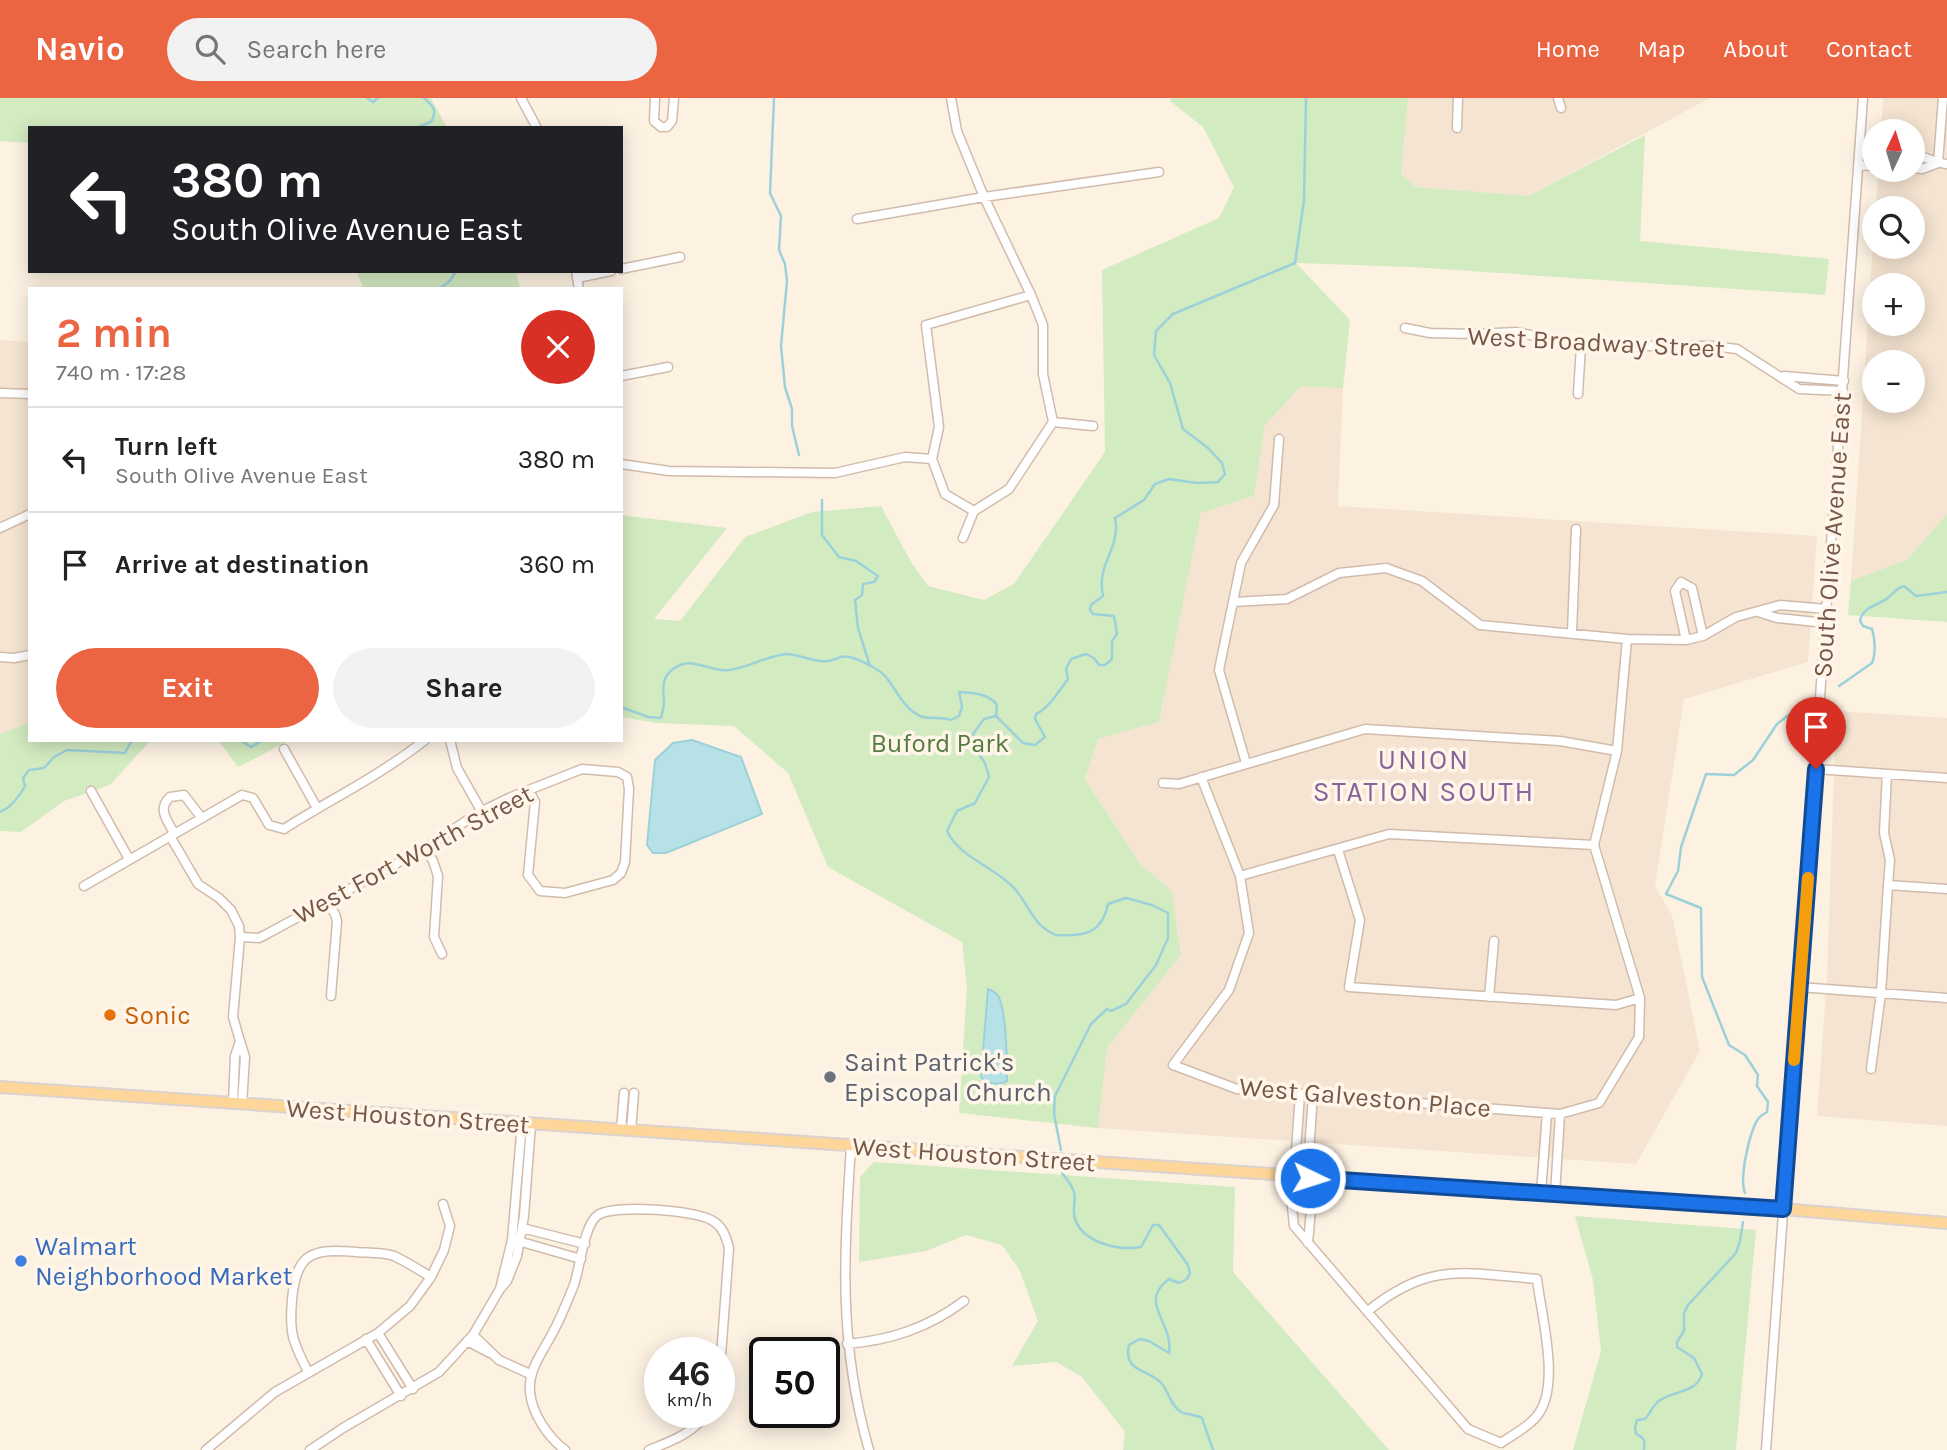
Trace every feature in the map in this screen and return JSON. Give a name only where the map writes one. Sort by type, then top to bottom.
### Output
[{"type":"main road","name":"West Houston Street","points":[[0,1087],[1783,1209],[1947,1223]]},
{"type":"street","points":[[521,98],[536,126]]},
{"type":"street","points":[[655,98],[654,121],[661,127],[667,127],[672,121],[674,98]]},
{"type":"street","points":[[951,98],[957,131],[1043,326],[1043,374],[1053,422],[1009,489],[974,511],[963,538]]},
{"type":"street","points":[[1457,128],[1458,98]]},
{"type":"street","points":[[1558,98],[1561,108]]},
{"type":"street","name":"South Olive Avenue East","points":[[1766,1450],[1863,98]]},
{"type":"street","points":[[1942,164],[1943,98]]},
{"type":"street","points":[[1925,156],[1942,164]]},
{"type":"street","points":[[1925,168],[1942,164]]},
{"type":"street","points":[[1858,165],[1862,165]]},
{"type":"street","points":[[857,219],[984,197],[1158,172]]},
{"type":"street","points":[[623,269],[680,257]]},
{"type":"street","points":[[974,511],[945,494],[932,458],[939,427],[926,325],[1031,295]]},
{"type":"street","name":"West Broadway Street","points":[[1405,328],[1430,333],[1517,332],[1581,346],[1660,345],[1737,349],[1799,389],[1843,391]]},
{"type":"street","points":[[1578,394],[1581,346]]},
{"type":"street","points":[[623,376],[668,368]]},
{"type":"street","name":"West Broadway Street","points":[[1781,376],[1843,381]]},
{"type":"street","points":[[0,393],[28,394]]},
{"type":"street","points":[[1053,422],[1093,426]]},
{"type":"street","points":[[1246,763],[1219,670],[1241,563],[1274,505],[1279,439]]},
{"type":"street","points":[[623,464],[669,471],[835,473],[905,457],[932,458]]},
{"type":"street","points":[[0,528],[28,515]]},
{"type":"street","points":[[1572,632],[1576,529]]},
{"type":"street","points":[[1234,602],[1287,599],[1339,573],[1386,568],[1422,581],[1480,625],[1627,639],[1686,640],[1703,636],[1736,617],[1780,605],[1827,609]]},
{"type":"street","points":[[1686,640],[1675,591],[1681,582],[1692,588],[1703,636]]},
{"type":"street","points":[[1755,611],[1777,618],[1826,623]]},
{"type":"street","points":[[1555,1194],[1560,1114],[1599,1103],[1639,1037],[1640,998],[1594,845],[1617,751],[1627,639]]},
{"type":"street","points":[[0,657],[28,655]]},
{"type":"street","points":[[1163,783],[1179,784],[1365,729],[1560,741],[1617,751]]},
{"type":"street","points":[[84,886],[242,795],[253,798],[269,825],[284,829],[386,769],[422,742]]},
{"type":"street","points":[[450,742],[457,768],[482,811]]},
{"type":"street","points":[[284,749],[317,808]]},
{"type":"street","name":"West Fort Worth Street","points":[[240,937],[259,938],[425,848],[482,811],[529,790],[582,769],[618,772],[627,777],[629,789],[625,862],[621,873],[613,880],[565,893],[540,891],[528,875],[535,802],[529,790]]},
{"type":"street","points":[[1816,769],[1947,779]]},
{"type":"street","points":[[1871,1069],[1881,992],[1888,885],[1889,860],[1884,833],[1887,774]]},
{"type":"street","points":[[1201,778],[1240,876],[1389,834],[1594,845]]},
{"type":"street","points":[[91,791],[130,859]]},
{"type":"street","points":[[201,817],[184,795],[170,797],[164,803],[163,814],[198,884],[231,910],[239,926],[233,1017],[245,1063],[237,1104]]},
{"type":"street","points":[[425,848],[438,876],[434,937],[442,954]]},
{"type":"street","points":[[1338,850],[1360,920],[1349,987],[1616,1005],[1640,998]]},
{"type":"street","name":"West Galveston Place","points":[[1240,876],[1249,933],[1230,990],[1173,1065],[1237,1089],[1560,1114]]},
{"type":"street","points":[[1888,885],[1947,889]]},
{"type":"street","points":[[327,902],[337,921],[331,996]]},
{"type":"street","points":[[1489,997],[1494,941]]},
{"type":"street","points":[[1800,987],[1947,998]]},
{"type":"street","points":[[237,1104],[235,1062],[240,1041]]},
{"type":"street","points":[[235,1062],[245,1063]]},
{"type":"street","points":[[624,1093],[626,1130]]},
{"type":"street","points":[[626,1130],[634,1093]]},
{"type":"street","points":[[1300,1094],[1294,1226],[1468,1429],[1501,1443],[1536,1417],[1546,1399],[1549,1374],[1536,1279],[1459,1272],[1429,1276],[1391,1292],[1368,1311]]},
{"type":"street","points":[[1308,1243],[1312,1199],[1309,1152],[1313,1095]]},
{"type":"street","points":[[1541,1193],[1547,1113]]},
{"type":"street","points":[[310,1450],[343,1427],[439,1372],[470,1338],[500,1289],[522,1228],[527,1124]]},
{"type":"street","points":[[516,1240],[527,1124]]},
{"type":"street","points":[[851,1146],[844,1255],[847,1344],[869,1450]]},
{"type":"street","points":[[206,1450],[258,1405],[308,1371],[378,1333],[410,1306],[431,1277],[444,1250],[450,1226],[443,1204]]},
{"type":"street","points":[[565,1450],[535,1412],[530,1391],[530,1374],[561,1316],[577,1277],[589,1228],[597,1216],[611,1210],[629,1209],[686,1213],[703,1216],[719,1225],[729,1248],[722,1337]]},
{"type":"street","points":[[522,1228],[585,1244]]},
{"type":"street","points":[[539,1246],[543,1233]]},
{"type":"street","points":[[516,1240],[581,1259]]},
{"type":"street","points":[[308,1371],[290,1331],[293,1286],[299,1266],[305,1260],[315,1253],[326,1251],[386,1254],[431,1277]]},
{"type":"street","points":[[847,1344],[906,1334],[943,1316],[964,1301]]},
{"type":"street","points":[[378,1333],[413,1389]]},
{"type":"street","points":[[470,1338],[508,1366],[530,1374]]},
{"type":"street","points":[[366,1339],[401,1396]]},
{"type":"street","points":[[649,1450],[694,1428]]},
{"type":"shaded area","points":[[1408,98],[1710,98],[1528,196],[1416,187],[1401,174]]},
{"type":"shaded area","points":[[1883,98],[1947,98],[1947,514],[1908,559],[1851,581],[1862,413],[1925,413],[1925,350],[1866,350],[1867,336],[1925,336],[1925,273],[1871,273],[1872,259],[1925,259],[1925,196],[1877,196],[1877,182],[1925,182],[1925,119],[1882,119]]},
{"type":"shaded area","points":[[0,340],[28,342],[28,723],[0,734]]},
{"type":"shaded area","points":[[1300,387],[1343,388],[1338,506],[1817,536],[1808,662],[1684,699],[1655,886],[1672,915],[1700,1051],[1636,1164],[1098,1128],[1107,1048],[1181,955],[1172,891],[1141,865],[1085,779],[1098,739],[1159,722],[1201,513],[1254,496],[1265,424]]},
{"type":"shaded area","points":[[1836,711],[1947,718],[1947,1126],[1817,1116],[1827,977]]},
{"type":"green space","points":[[0,98],[431,98],[446,126],[28,126],[28,143],[0,141]]},
{"type":"green space","name":"Buford Park","points":[[1171,98],[1408,98],[1401,174],[1416,187],[1528,196],[1645,135],[1640,241],[1829,259],[1825,295],[1411,267],[1296,263],[1350,320],[1343,388],[1300,387],[1265,425],[1254,496],[1201,513],[1159,722],[1098,739],[1085,779],[1141,865],[1172,891],[1181,955],[1107,1048],[1098,1128],[959,1113],[967,987],[962,942],[828,867],[788,773],[734,726],[656,723],[623,717],[623,515],[727,528],[654,619],[680,621],[745,537],[812,512],[881,506],[911,562],[928,586],[984,600],[1014,584],[1105,452],[1102,270],[1219,218],[1234,187],[1203,127],[1170,101]]},
{"type":"green space","points":[[357,273],[516,273],[520,287],[363,287]]},
{"type":"green space","points":[[1947,514],[1947,622],[1848,615],[1851,581],[1908,559]]},
{"type":"green space","points":[[28,723],[28,742],[149,742],[110,785],[64,801],[21,832],[0,831],[0,734]]},
{"type":"green space","points":[[219,742],[286,742],[238,767]]},
{"type":"green space","points":[[874,1162],[1235,1187],[1233,1272],[1389,1450],[1123,1450],[1125,1432],[1082,1377],[1056,1362],[1012,1366],[1038,1321],[1020,1271],[1002,1245],[966,1235],[926,1251],[859,1262],[860,1177]]},
{"type":"green space","points":[[1575,1216],[1756,1230],[1736,1450],[1573,1450],[1601,1351],[1593,1280]]},
{"type":"water","points":[[692,740],[741,757],[762,814],[666,853],[653,853],[647,845],[655,760],[673,743]]},
{"type":"water","points":[[988,989],[999,998],[1004,1018],[1007,1081],[1000,1084],[984,1082],[981,1076]]},
{"type":"waterway","points":[[367,98],[373,102],[378,98]]},
{"type":"waterway","points":[[421,126],[431,122],[434,114],[432,106],[424,98]]},
{"type":"waterway","points":[[996,716],[1023,743],[1035,745],[1045,737],[1035,719],[1036,714],[1049,703],[1068,679],[1066,669],[1071,659],[1086,654],[1094,658],[1099,665],[1105,665],[1112,659],[1112,641],[1117,634],[1114,616],[1093,614],[1090,610],[1091,605],[1103,596],[1103,574],[1115,539],[1115,518],[1144,500],[1155,484],[1169,479],[1197,483],[1218,482],[1225,474],[1222,463],[1208,448],[1183,429],[1170,383],[1154,355],[1156,331],[1173,314],[1295,263],[1304,200],[1306,98]]},
{"type":"waterway","points":[[774,99],[770,193],[781,216],[779,250],[785,264],[787,281],[781,346],[785,387],[792,409],[792,426],[799,455]]},
{"type":"waterway","points":[[442,287],[455,273]]},
{"type":"waterway","points":[[822,500],[822,535],[839,557],[856,561],[878,576],[874,582],[863,584],[862,595],[855,600],[858,628],[870,666]]},
{"type":"waterway","points":[[1839,686],[1872,663],[1875,646],[1872,629],[1863,626],[1860,621],[1865,612],[1904,586],[1916,596],[1947,592]]},
{"type":"waterway","points":[[623,708],[648,717],[661,718],[665,680],[669,672],[680,665],[687,663],[729,670],[786,654],[823,661],[846,656],[861,661],[883,674],[909,708],[923,717],[951,720],[959,716],[962,707],[959,692],[980,694],[997,705],[996,716],[984,719],[973,734],[989,777],[975,803],[957,811],[947,831],[953,840],[968,855],[1013,887],[1041,926],[1056,935],[1076,935],[1091,931],[1101,921],[1108,904],[1126,898],[1152,905],[1168,913],[1168,938],[1156,965],[1126,1004],[1111,1011],[1107,1009],[1091,1024],[1055,1096],[1054,1114],[1061,1150]]},
{"type":"waterway","points":[[1745,1193],[1743,1178],[1748,1145],[1758,1119],[1767,1112],[1768,1102],[1757,1086],[1758,1075],[1745,1055],[1729,1045],[1702,977],[1701,908],[1666,894],[1678,871],[1681,847],[1706,774],[1734,775],[1753,760],[1777,724],[1800,706]]},
{"type":"waterway","points":[[0,812],[20,794],[25,786],[23,778],[29,770],[44,768],[54,757],[67,750],[125,753],[131,742]]},
{"type":"waterway","points":[[243,742],[251,747],[260,742]]},
{"type":"waterway","points":[[1062,1173],[1074,1192],[1075,1219],[1086,1234],[1103,1244],[1123,1248],[1141,1247],[1153,1225],[1159,1225],[1188,1265],[1190,1273],[1187,1279],[1179,1283],[1169,1279],[1156,1296],[1156,1305],[1167,1332],[1169,1353],[1149,1341],[1140,1339],[1129,1345],[1128,1354],[1133,1365],[1162,1384],[1177,1409],[1202,1418],[1213,1450]]},
{"type":"waterway","points":[[1644,1450],[1644,1440],[1636,1434],[1637,1420],[1645,1419],[1657,1403],[1665,1398],[1695,1385],[1702,1374],[1694,1358],[1677,1347],[1684,1331],[1684,1313],[1688,1305],[1736,1253],[1743,1222]]},
{"type":"slow traffic","points":[[1794,1060],[1808,878]]},
{"type":"place","name":"Sonic","points":[[110,1015]]},
{"type":"place","name":"Saint Patrick's Episcopal Church","points":[[830,1077]]},
{"type":"place","name":"Walmart Neighborhood Market","points":[[21,1261]]},
{"type":"district","name":"UNION STATION SOUTH","points":[[1424,775]]},
{"type":"route","points":[[1310,1178],[1783,1209],[1816,769]]}]
